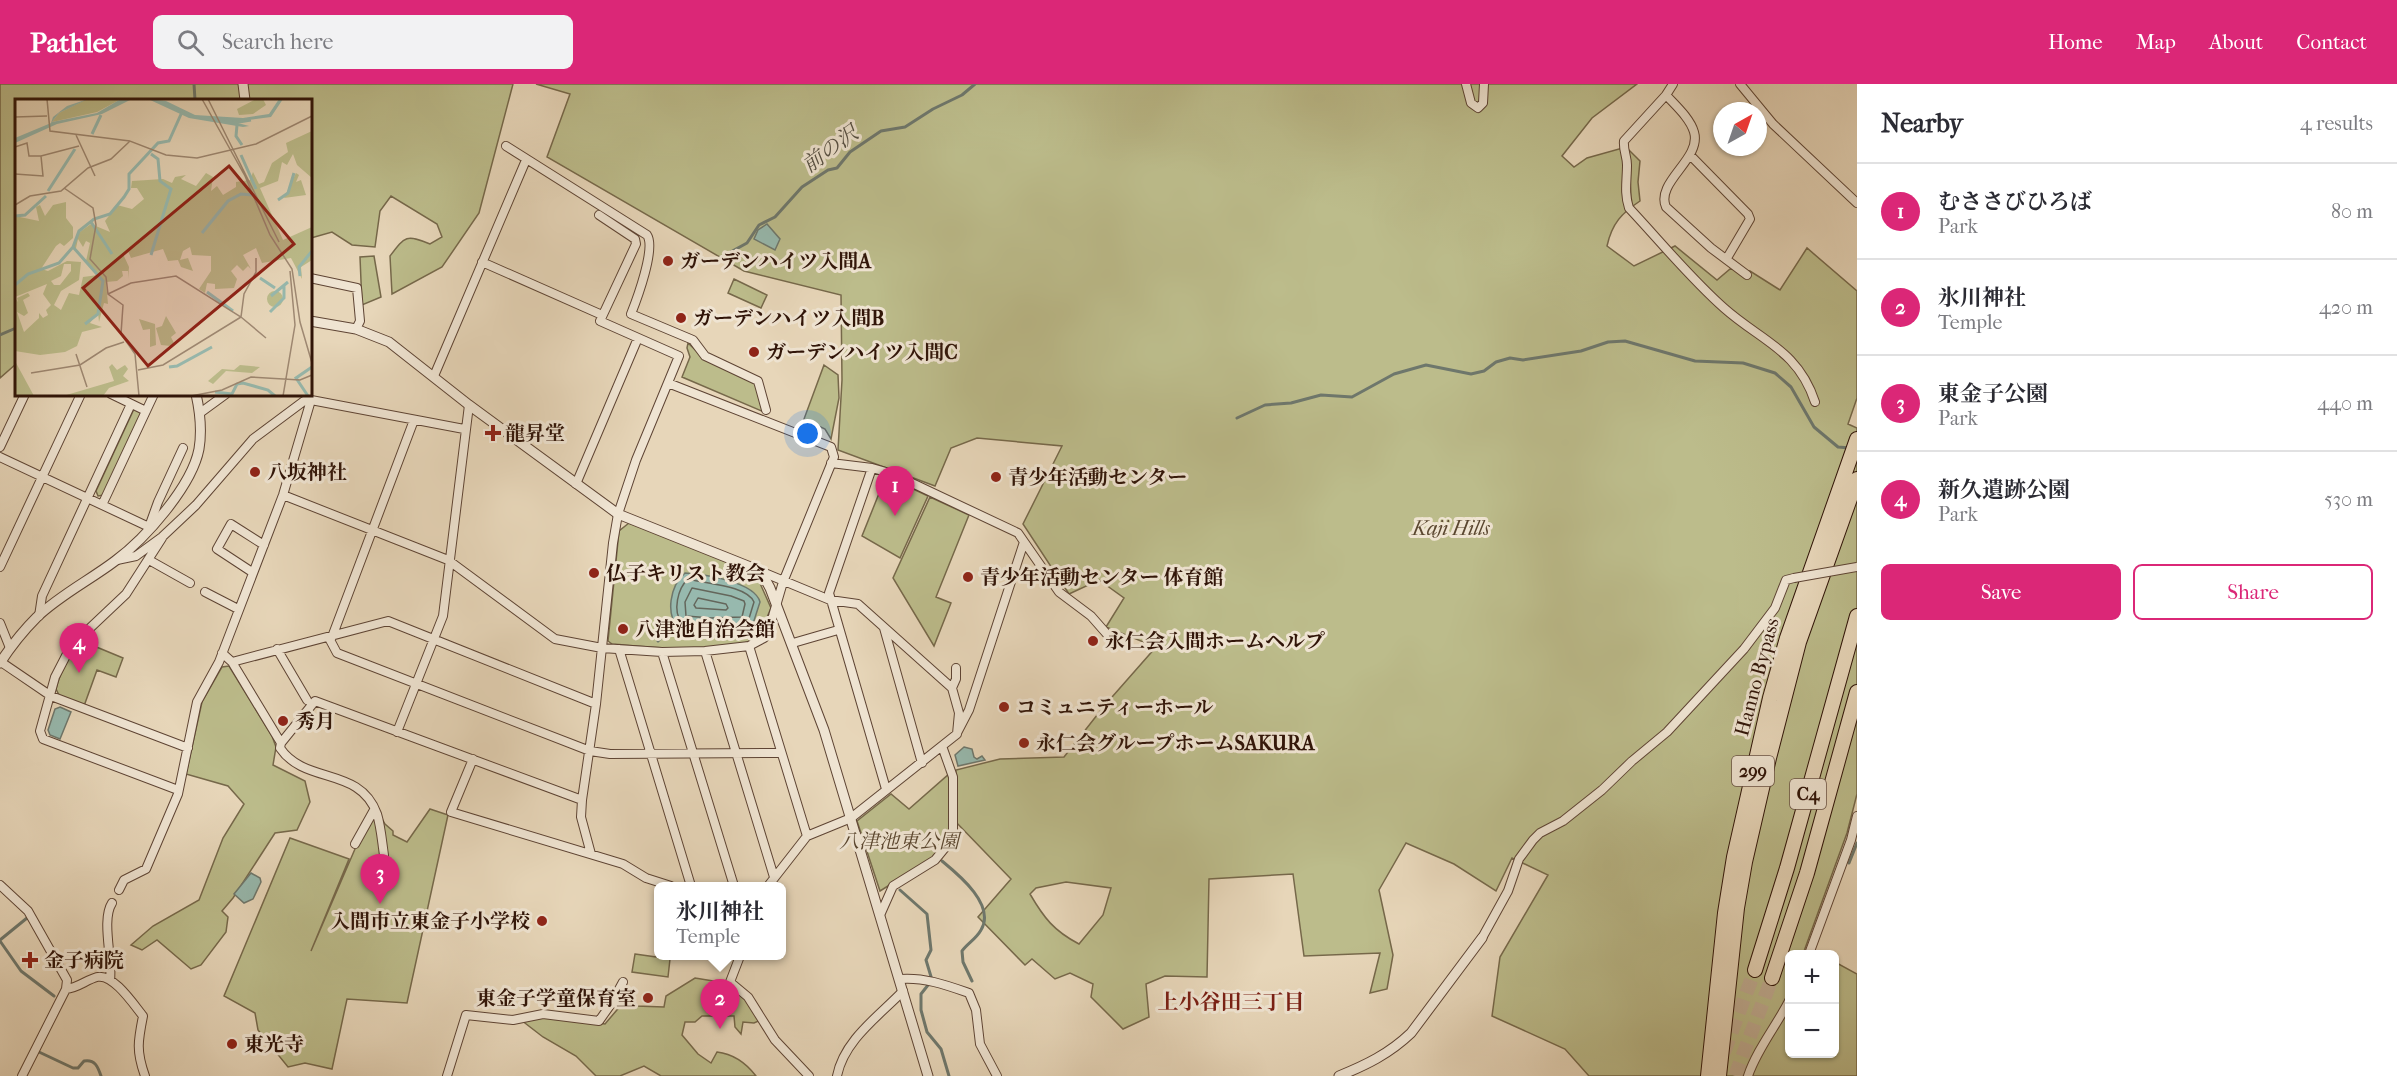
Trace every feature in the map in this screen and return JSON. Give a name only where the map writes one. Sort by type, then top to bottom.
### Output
[{"type":"highway","name":"Hanno Bypass","points":[[1719,1076],[1737,908],[1746,862],[1769,758],[1799,642],[1853,480],[1857,439]]},
{"type":"highway","name":"Hanno Bypass","points":[[1708,1076],[1725,913],[1734,857],[1756,756],[1786,638],[1853,480]]},
{"type":"highway","name":"C4","points":[[1755,970],[1790,857],[1857,616]]},
{"type":"highway","name":"C4","points":[[1772,978],[1807,873],[1857,692]]},
{"type":"street","points":[[243,84],[245,99]]},
{"type":"street","points":[[1466,84],[1471,103],[1478,108],[1484,103],[1484,84]]},
{"type":"street","points":[[1673,84],[1666,95],[1624,141],[1623,149],[1627,161],[1625,194],[1629,208],[1724,309],[1790,357],[1809,384],[1815,402]]},
{"type":"street","points":[[1740,84],[1773,124],[1857,203]]},
{"type":"street","points":[[1666,95],[1689,121],[1695,142],[1690,155],[1667,188],[1663,201],[1666,207],[1711,248],[1727,258],[1746,275]]},
{"type":"street","points":[[506,146],[647,235],[650,242],[641,287],[631,314],[693,340],[705,356],[758,381],[766,410]]},
{"type":"street","points":[[1690,155],[1748,214],[1750,219],[1727,258]]},
{"type":"street","points":[[434,376],[526,160]]},
{"type":"street","points":[[591,854],[581,817],[582,800],[596,704],[609,568],[618,514],[636,460],[679,356],[600,321],[636,244],[635,239],[599,216]]},
{"type":"street","points":[[482,262],[603,315]]},
{"type":"street","points":[[312,278],[357,288],[360,321],[356,329]]},
{"type":"street","points":[[312,321],[356,329],[389,342],[469,405],[618,514],[830,600],[858,604],[952,688],[959,713],[957,734]]},
{"type":"street","points":[[576,484],[638,338]]},
{"type":"street","points":[[283,495],[448,560],[555,639],[602,648],[662,652],[705,651],[749,646],[764,638],[783,582],[834,457],[831,447],[668,383]]},
{"type":"street","points":[[0,447],[24,396]]},
{"type":"street","points":[[0,567],[80,396]]},
{"type":"street","points":[[115,396],[146,411]]},
{"type":"street","points":[[102,505],[153,396]]},
{"type":"street","points":[[188,748],[51,696],[0,662],[39,616],[117,560],[149,527],[182,487],[194,465],[199,448],[200,413],[196,396]]},
{"type":"street","points":[[200,413],[223,396]]},
{"type":"street","points":[[117,560],[136,556],[162,537],[196,505],[253,439],[304,401],[311,400],[464,429]]},
{"type":"street","points":[[119,890],[124,880],[146,869],[178,790],[197,702],[219,662],[237,609],[283,495],[311,400]]},
{"type":"street","points":[[39,616],[42,596],[131,404]]},
{"type":"street","points":[[397,732],[443,616],[464,429],[469,405]]},
{"type":"street","points":[[414,420],[330,637],[336,654],[590,751],[604,754],[780,753]]},
{"type":"street","points":[[149,527],[183,448]]},
{"type":"street","points":[[0,457],[149,527]]},
{"type":"street","points":[[831,463],[872,468],[893,474],[1018,533],[1059,592],[1091,616],[1113,641]]},
{"type":"street","points":[[872,468],[829,593],[886,789]]},
{"type":"street","points":[[252,572],[217,549],[231,524],[264,544]]},
{"type":"street","points":[[162,537],[126,594],[71,646],[55,677],[40,728],[43,739],[178,790]]},
{"type":"street","points":[[771,882],[807,836],[851,818],[957,734],[969,710],[1024,542]]},
{"type":"street","points":[[149,560],[190,584]]},
{"type":"street","points":[[1339,1076],[1375,1061],[1398,1046],[1411,1033],[1482,938],[1508,891],[1519,859],[1533,840],[1540,833],[1563,821],[1602,790],[1667,732],[1744,650],[1775,608],[1786,580],[1857,567]]},
{"type":"street","points":[[753,568],[764,578],[776,603],[824,730],[881,913],[928,1076]]},
{"type":"street","points":[[205,591],[237,609]]},
{"type":"street","points":[[232,662],[388,621],[596,704]]},
{"type":"street","points":[[0,623],[10,648]]},
{"type":"street","points":[[883,627],[922,763]]},
{"type":"street","points":[[793,643],[838,630]]},
{"type":"street","points":[[749,646],[807,836]]},
{"type":"street","points":[[277,649],[307,700]]},
{"type":"street","points":[[619,649],[690,882]]},
{"type":"street","points":[[705,651],[774,877]]},
{"type":"street","points":[[662,652],[733,882]]},
{"type":"street","points":[[222,653],[232,662],[281,743]]},
{"type":"street","points":[[952,688],[956,679],[956,668]]},
{"type":"street","points":[[384,855],[374,810],[368,798],[348,781],[321,774],[292,762],[280,748],[281,743],[315,701],[582,800]]},
{"type":"street","points":[[881,913],[892,886],[935,860],[952,838],[953,777],[942,746]]},
{"type":"street","points":[[473,759],[451,812],[623,864],[646,878],[658,882]]},
{"type":"street","points":[[355,844],[374,810]]},
{"type":"street","points":[[1810,950],[1851,840],[1857,816]]},
{"type":"street","points":[[0,885],[28,911],[67,980],[66,988],[22,1076]]},
{"type":"street","points":[[110,980],[112,966],[108,913],[112,903]]},
{"type":"street","points":[[738,960],[730,982],[748,997],[775,1040],[809,1076]]},
{"type":"street","points":[[66,988],[74,988],[98,977],[110,980],[144,1016],[137,1042],[138,1057],[145,1076]]},
{"type":"street","points":[[900,979],[914,978],[969,993],[976,1010],[980,1044],[998,1076]]},
{"type":"street","points":[[447,1076],[466,1015],[513,1020],[543,1014],[599,1021],[623,982]]},
{"type":"street","points":[[837,1076],[846,1052],[854,1041],[903,991]]},
{"type":"street","points":[[1748,1076],[1757,1054],[1787,1004]]},
{"type":"green space","points":[[0,84],[513,84],[479,213],[442,267],[392,294],[390,256],[399,244],[407,239],[416,239],[430,244],[442,237],[437,224],[391,196],[380,211],[375,247],[352,245],[332,232],[312,238],[312,99],[15,99],[15,365],[0,378]]},
{"type":"green space","name":"Kaji Hills","points":[[536,84],[1637,84],[1592,118],[1562,156],[1574,167],[1587,158],[1626,147],[1640,161],[1638,182],[1640,201],[1619,219],[1607,246],[1634,266],[1675,246],[1717,280],[1730,269],[1750,271],[1780,290],[1807,248],[1857,291],[1857,398],[1848,424],[1857,428],[1857,794],[1847,833],[1804,950],[1785,950],[1785,1058],[1839,1058],[1839,964],[1857,974],[1857,1076],[1589,1076],[1565,1049],[1492,1016],[1500,957],[1548,875],[1512,858],[1496,891],[1454,864],[1406,843],[1379,890],[1393,955],[1387,989],[1370,993],[1380,953],[1304,956],[1293,874],[1209,879],[1207,977],[1165,976],[1146,984],[1149,1017],[1123,1029],[1091,997],[1093,984],[1070,973],[1055,979],[1032,959],[1025,965],[978,917],[1011,879],[953,819],[956,770],[1000,759],[1064,757],[1105,705],[1156,647],[1106,627],[1124,598],[1099,580],[1069,594],[1023,524],[1062,446],[977,438],[951,448],[935,486],[838,450],[842,380],[841,295],[744,271],[547,157],[570,94]],"holes":[[[1066,882],[1111,888],[1103,915],[1079,944],[1050,923],[1030,894],[1036,888]]]},
{"type":"green space","points":[[374,256],[381,297],[362,305],[360,257]]},
{"type":"green space","points":[[734,279],[767,295],[761,308],[728,293]]},
{"type":"green space","points":[[688,343],[704,358],[758,381],[764,412],[682,377],[690,357]]},
{"type":"green space","points":[[824,365],[838,375],[839,398],[831,439],[825,429],[804,419]]},
{"type":"green space","points":[[134,409],[140,411],[141,415],[104,495],[98,496],[96,491]]},
{"type":"green space","points":[[886,476],[928,496],[900,558],[862,536]]},
{"type":"green space","points":[[930,497],[969,515],[936,597],[951,603],[934,646],[893,578]]},
{"type":"green space","points":[[629,523],[695,547],[749,572],[759,581],[771,608],[758,638],[742,644],[706,649],[647,647],[612,644],[608,641],[619,531]]},
{"type":"green space","points":[[82,641],[123,658],[116,677],[97,670],[84,706],[60,697],[56,689],[66,663]]},
{"type":"green space","points":[[229,666],[272,736],[276,747],[273,765],[305,781],[310,802],[297,830],[275,833],[222,911],[228,917],[226,932],[201,965],[191,969],[157,940],[142,950],[131,945],[153,926],[199,900],[223,838],[244,804],[228,786],[186,774],[202,702],[222,667]]},
{"type":"green space","name":"八津池東公園","points":[[949,774],[950,838],[933,858],[880,891],[857,821],[891,794],[909,809]]},
{"type":"green space","points":[[430,809],[448,815],[407,1003],[347,999],[332,1069],[305,1063],[288,1067],[258,1030],[255,1013],[224,996],[290,838],[349,859],[311,951],[361,835],[374,816],[380,815],[393,831],[393,835],[407,842]]},
{"type":"green space","points":[[635,954],[654,957],[654,960],[670,960],[668,977],[632,972]]},
{"type":"green space","points":[[695,978],[727,984],[735,988],[747,999],[761,1020],[754,1023],[743,1022],[741,1034],[735,1027],[734,1016],[702,1016],[695,1022],[685,1022],[682,1035],[698,1054],[711,1063],[717,1052],[723,1053],[739,1060],[756,1076],[661,1076],[644,1066],[620,1076],[596,1076],[576,1056],[543,1037],[521,1020],[542,1016],[605,1024],[628,997],[636,1006],[664,1007],[666,996]]},
{"type":"water","points":[[767,224],[780,239],[775,250],[754,239],[758,230]]},
{"type":"water","points":[[685,573],[728,580],[749,589],[756,595],[760,602],[751,630],[726,633],[679,629],[672,616],[671,600],[676,585]]},
{"type":"water","points":[[60,707],[71,712],[60,739],[50,735],[48,730],[55,709]]},
{"type":"water","points":[[964,747],[972,749],[977,759],[982,756],[985,760],[958,766],[955,755]]},
{"type":"water","points":[[251,873],[260,878],[261,882],[253,899],[244,903],[234,894]]},
{"type":"waterway","points":[[194,84],[195,99]]},
{"type":"waterway","name":"前の沢","points":[[718,259],[747,243],[759,225],[775,217],[802,187],[828,170],[837,168],[850,152],[881,131],[905,127],[933,109],[962,95],[975,84]]},
{"type":"waterway","points":[[0,335],[15,328]]},
{"type":"waterway","points":[[1237,418],[1265,405],[1291,403],[1321,395],[1352,397],[1394,374],[1426,365],[1471,374],[1484,371],[1496,362],[1510,358],[1523,360],[1581,351],[1608,342],[1625,341],[1695,361],[1743,363],[1775,373],[1791,387],[1814,427],[1838,447],[1850,448]]},
{"type":"waterway","points":[[658,641],[674,624]]},
{"type":"waterway","points":[[1849,863],[1857,843]]},
{"type":"waterway","points":[[942,861],[974,891],[984,911],[981,930],[962,951],[963,962],[972,981]]},
{"type":"waterway","points":[[900,890],[927,914],[931,950],[926,960],[932,980],[921,994],[921,1010],[927,1032],[941,1049],[949,1076]]},
{"type":"waterway","points":[[0,940],[27,918]]},
{"type":"waterway","points":[[0,941],[21,971],[54,996]]},
{"type":"waterway","points":[[39,1052],[73,1068],[78,1068],[84,1061],[91,1061],[101,1076]]},
{"type":"tunnel","points":[[1724,1052],[1755,970]]},
{"type":"tunnel","points":[[1735,1076],[1772,978]]},
{"type":"place","name":"ガーデンハイツ入間A","points":[[668,261]]},
{"type":"place","name":"ガーデンハイツ入間B","points":[[681,318]]},
{"type":"place","name":"ガーデンハイツ入間C","points":[[754,352]]},
{"type":"place","name":"龍昇堂","points":[[493,433]]},
{"type":"place","name":"八坂神社","points":[[255,472]]},
{"type":"place","name":"青少年活動センター","points":[[996,477]]},
{"type":"place","name":"むささびひろば","points":[[895,516]]},
{"type":"place","name":"仏子キリスト教会","points":[[594,573]]},
{"type":"place","name":"青少年活動センター 体育館","points":[[968,577]]},
{"type":"place","name":"八津池自治会館","points":[[623,629]]},
{"type":"place","name":"永仁会入間ホームヘルプ","points":[[1093,641]]},
{"type":"place","name":"新久遺跡公園","points":[[79,673]]},
{"type":"place","name":"コミュニティーホール","points":[[1004,707]]},
{"type":"place","name":"秀月","points":[[283,721]]},
{"type":"place","name":"永仁会グループホームSAKURA","points":[[1024,743]]},
{"type":"place","name":"東金子公園","points":[[380,904]]},
{"type":"place","name":"入間市立東金子小学校","points":[[542,921]]},
{"type":"place","name":"金子病院","points":[[30,960]]},
{"type":"place","name":"東金子学童保育室","points":[[648,998]]},
{"type":"place","name":"氷川神社","points":[[720,1029]]},
{"type":"place","name":"東光寺","points":[[232,1044]]},
{"type":"district","name":"上小谷田三丁目","points":[[1231,1002]]}]
